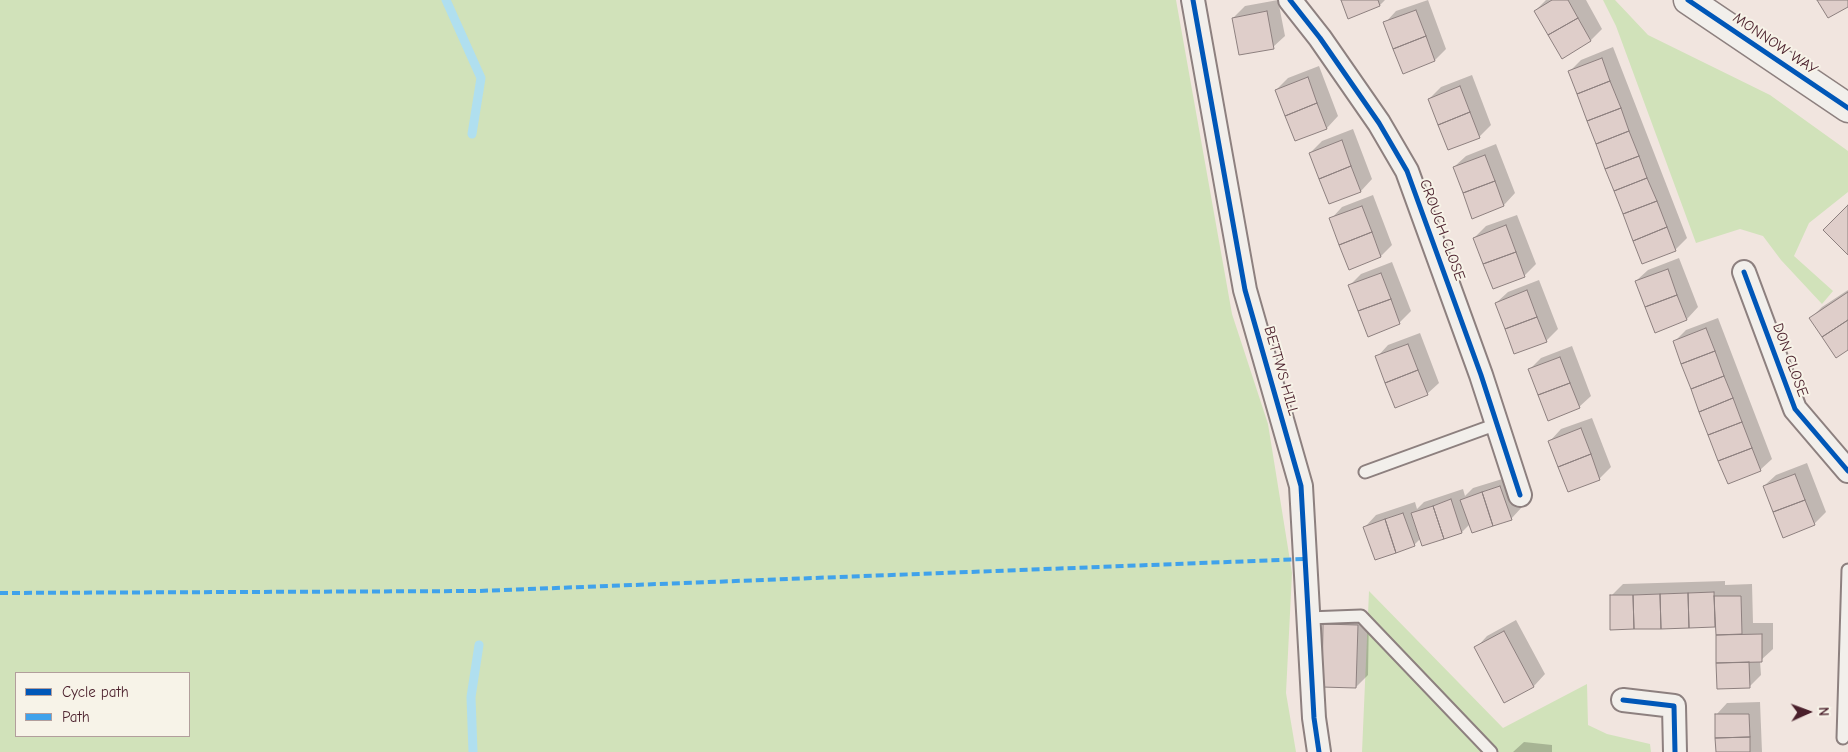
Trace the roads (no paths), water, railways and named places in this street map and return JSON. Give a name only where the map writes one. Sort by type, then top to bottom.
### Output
[{"type":"street","name":"BETTWS HILL","points":[[1193,0],[1245,290],[1301,486],[1314,718],[1319,752]]},
{"type":"street","name":"CROUCH CLOSE","points":[[1290,0],[1320,38],[1379,124],[1407,171],[1482,375],[1520,495]]},
{"type":"street","name":"MONNOW WAY","points":[[1688,0],[1848,108]]},
{"type":"street","name":"DON CLOSE","points":[[1744,272],[1795,409],[1848,471]]},
{"type":"street","points":[[1623,700],[1674,706],[1675,752]]},
{"type":"lane","points":[[1365,472],[1497,424]]},
{"type":"lane","points":[[1843,738],[1848,570]]},
{"type":"lane","points":[[1308,618],[1361,616],[1491,752]]},
{"type":"waterway","points":[[446,0],[481,78],[472,134]]},
{"type":"waterway","points":[[473,752],[471,697],[479,645]]}]
